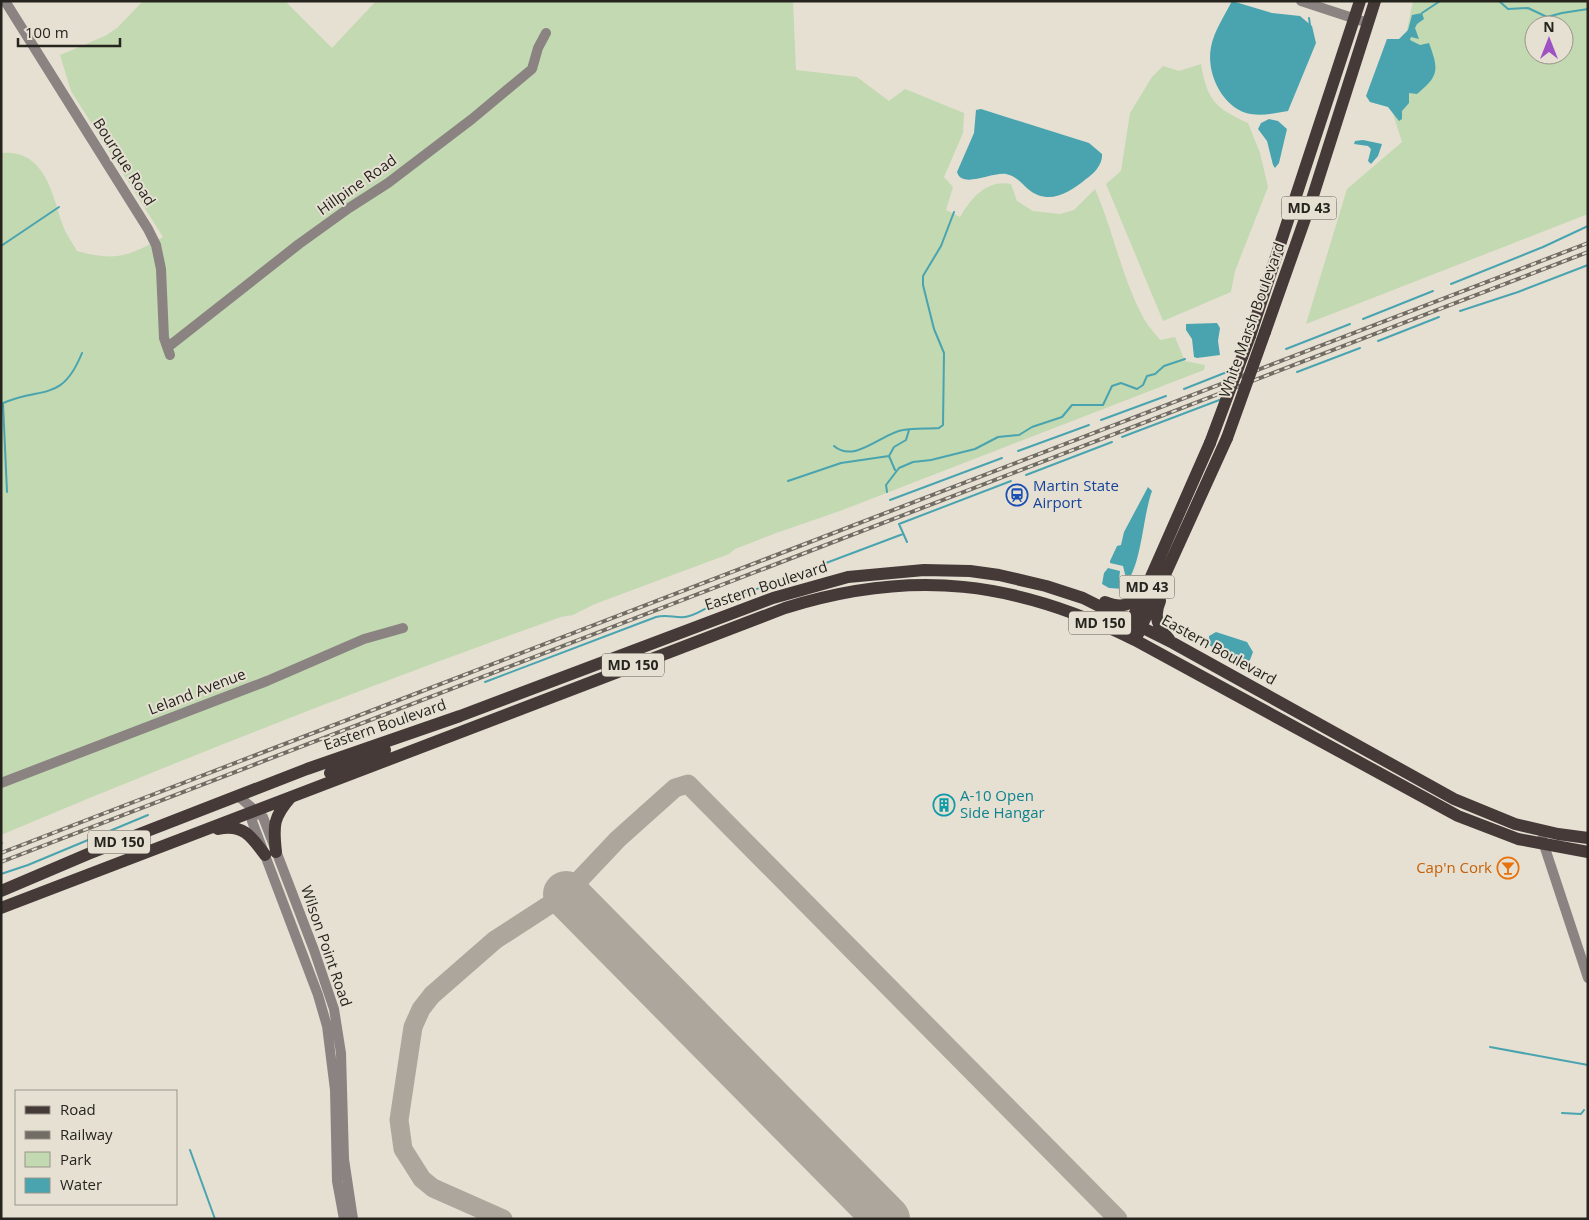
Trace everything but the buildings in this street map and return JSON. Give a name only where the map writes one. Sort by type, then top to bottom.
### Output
[{"type":"main road","name":"White Marsh Boulevard","points":[[1130,638],[1210,443],[1250,336],[1360,1]]},
{"type":"main road","name":"White Marsh Boulevard","points":[[1136,624],[1169,568],[1227,438],[1312,199],[1375,1]]},
{"type":"main road","points":[[1082,598],[1094,597],[1121,606],[1132,603],[1137,597],[1160,547],[1169,540]]},
{"type":"main road","points":[[1169,568],[1169,581],[1156,614],[1158,625],[1173,643]]},
{"type":"main road","name":"Eastern Boulevard","points":[[1,891],[238,796],[352,753],[460,716],[773,598],[848,577],[924,570],[970,571],[1031,582],[1082,598],[1173,643],[1454,798],[1507,821],[1541,830],[1588,838]]},
{"type":"main road","name":"Eastern Boulevard","points":[[1,908],[746,622],[812,600],[850,591],[887,586],[930,584],[998,591],[1063,609],[1130,638],[1444,809],[1499,833],[1542,845],[1588,852]]},
{"type":"main road","points":[[255,810],[263,799],[440,728],[460,716]]},
{"type":"main road","points":[[270,853],[275,823],[280,810],[292,796]]},
{"type":"main road","points":[[180,839],[227,827],[236,827],[250,834],[270,853]]},
{"type":"street","name":"Bourque Road","points":[[5,1],[148,228],[156,245],[161,269],[164,338],[169,351]]},
{"type":"street","points":[[1301,1],[1368,23]]},
{"type":"street","name":"Hillpine Road","points":[[169,351],[299,244],[388,183],[472,119],[532,69],[538,48],[546,33]]},
{"type":"street","name":"Leland Avenue","points":[[1,783],[258,685],[364,639],[402,628]]},
{"type":"street","name":"Wilson Point Road","points":[[238,796],[263,817],[270,853],[319,999],[333,1064],[337,1181],[344,1219]]},
{"type":"street","points":[[1541,830],[1542,845],[1588,978]]},
{"type":"street","name":"Wilson Point Road","points":[[270,853],[330,995],[342,1053],[344,1160],[353,1219]]},
{"type":"street","points":[[319,999],[330,995]]},
{"type":"green space","points":[[143,1],[288,1],[287,3],[332,48],[376,1],[793,1],[796,70],[857,77],[889,101],[905,89],[964,113],[963,133],[944,177],[953,187],[946,210],[960,217],[969,203],[987,187],[1002,183],[1011,184],[1017,201],[1033,211],[1060,214],[1074,210],[1095,189],[1128,284],[1148,325],[1160,340],[1175,337],[1185,361],[1205,365],[1204,370],[840,511],[776,533],[735,549],[729,554],[595,604],[573,615],[561,617],[491,642],[280,722],[140,777],[1,835],[1,153],[16,154],[27,158],[37,165],[50,186],[63,227],[77,251],[103,256],[122,255],[141,249],[163,237],[71,91],[60,55],[105,36],[117,28]]},
{"type":"green space","points":[[1413,1],[1588,1],[1588,214],[1306,324],[1347,189],[1402,142],[1387,95],[1406,35]]},
{"type":"green space","points":[[1201,64],[1206,86],[1214,101],[1228,113],[1248,123],[1260,153],[1268,187],[1235,271],[1231,292],[1163,321],[1106,184],[1121,171],[1130,113],[1152,77],[1163,66],[1179,71]]},
{"type":"water","points":[[1232,1],[1272,13],[1300,16],[1312,26],[1316,43],[1288,111],[1262,115],[1246,113],[1229,103],[1217,86],[1211,67],[1212,41]]},
{"type":"water","points":[[1422,13],[1424,19],[1415,28],[1419,39],[1411,37],[1410,40],[1420,45],[1429,43],[1435,72],[1430,82],[1417,94],[1409,93],[1409,103],[1402,111],[1402,119],[1399,121],[1388,107],[1370,102],[1366,96],[1387,39],[1399,39],[1408,30],[1412,15]]},
{"type":"water","points":[[981,109],[1089,143],[1102,154],[1099,165],[1092,174],[1073,189],[1051,197],[1043,197],[1036,194],[1015,178],[1006,174],[971,180],[960,177],[957,172],[974,133],[976,110]]},
{"type":"water","points":[[1269,119],[1278,121],[1287,129],[1279,163],[1275,168],[1267,141],[1258,129],[1261,123]]},
{"type":"water","points":[[1363,140],[1382,144],[1378,156],[1371,164],[1368,161],[1371,149],[1368,146],[1354,144],[1355,141]]},
{"type":"water","points":[[1217,323],[1220,328],[1218,341],[1220,355],[1194,357],[1192,339],[1186,330],[1186,324]]},
{"type":"water","points":[[1148,487],[1152,491],[1146,512],[1140,549],[1129,579],[1126,578],[1123,566],[1110,563],[1110,561],[1117,546],[1121,545],[1124,532]]},
{"type":"water","points":[[1108,568],[1120,571],[1119,580],[1126,583],[1123,589],[1109,588],[1102,584],[1104,573]]},
{"type":"water","points":[[1216,632],[1247,642],[1253,652],[1250,660],[1244,663],[1238,662],[1209,645],[1209,636]]},
{"type":"waterway","points":[[1422,13],[1440,1]]},
{"type":"waterway","points":[[1499,1],[1508,9],[1528,8],[1547,17],[1588,9]]},
{"type":"waterway","points":[[1309,18],[1310,25]]},
{"type":"waterway","points":[[1,246],[59,207]]},
{"type":"waterway","points":[[834,446],[842,451],[851,452],[860,450],[895,432],[908,429],[939,428],[943,425],[944,353],[934,329],[923,285],[923,276],[941,246],[954,212]]},
{"type":"waterway","points":[[1451,284],[1543,247],[1588,226]]},
{"type":"waterway","points":[[1460,311],[1518,292],[1588,265]]},
{"type":"waterway","points":[[1363,319],[1433,291]]},
{"type":"waterway","points":[[1378,341],[1439,317]]},
{"type":"waterway","points":[[1286,349],[1350,324]]},
{"type":"waterway","points":[[1297,372],[1360,348]]},
{"type":"waterway","points":[[1,404],[15,398],[48,391],[57,387],[66,380],[82,353]]},
{"type":"waterway","points":[[887,492],[886,485],[899,468],[913,462],[931,460],[975,449],[998,437],[1019,435],[1032,427],[1062,417],[1072,405],[1103,405],[1112,386],[1121,383],[1137,389],[1143,385],[1147,376],[1155,374],[1164,366],[1185,359]]},
{"type":"waterway","points":[[1184,389],[1232,370]]},
{"type":"waterway","points":[[1101,420],[1166,396]]},
{"type":"waterway","points":[[1122,437],[1222,399]]},
{"type":"waterway","points":[[3,404],[7,492]]},
{"type":"waterway","points":[[1018,451],[1089,425]]},
{"type":"waterway","points":[[889,456],[894,447],[906,440],[909,430]]},
{"type":"waterway","points":[[1026,475],[1112,442]]},
{"type":"waterway","points":[[889,456],[895,470]]},
{"type":"waterway","points":[[788,481],[841,463],[889,456]]},
{"type":"waterway","points":[[890,500],[1002,458]]},
{"type":"waterway","points":[[907,542],[899,524],[1011,481]]},
{"type":"waterway","points":[[485,682],[656,617],[685,617],[692,615],[903,534]]},
{"type":"waterway","points":[[1,874],[28,865],[148,815]]},
{"type":"waterway","points":[[1490,1047],[1588,1065]]},
{"type":"waterway","points":[[1562,1113],[1581,1114],[1584,1110]]},
{"type":"waterway","points":[[190,1150],[215,1219]]},
{"type":"taxiway","points":[[503,1219],[433,1188],[422,1179],[403,1149],[399,1120],[413,1027],[421,1009],[432,995],[495,940],[566,894],[618,839],[675,788],[688,784],[1118,1219]]},
{"type":"runway","points":[[566,894],[887,1219]]},
{"type":"railway","points":[[1,853],[1588,243]]},
{"type":"railway","points":[[1,862],[1588,252]]},
{"type":"place","name":"Martin State Airport","points":[[1017,495]]},
{"type":"place","name":"A-10 Open Side Hangar","points":[[944,805]]},
{"type":"place","name":"Cap'n Cork","points":[[1508,868]]}]
